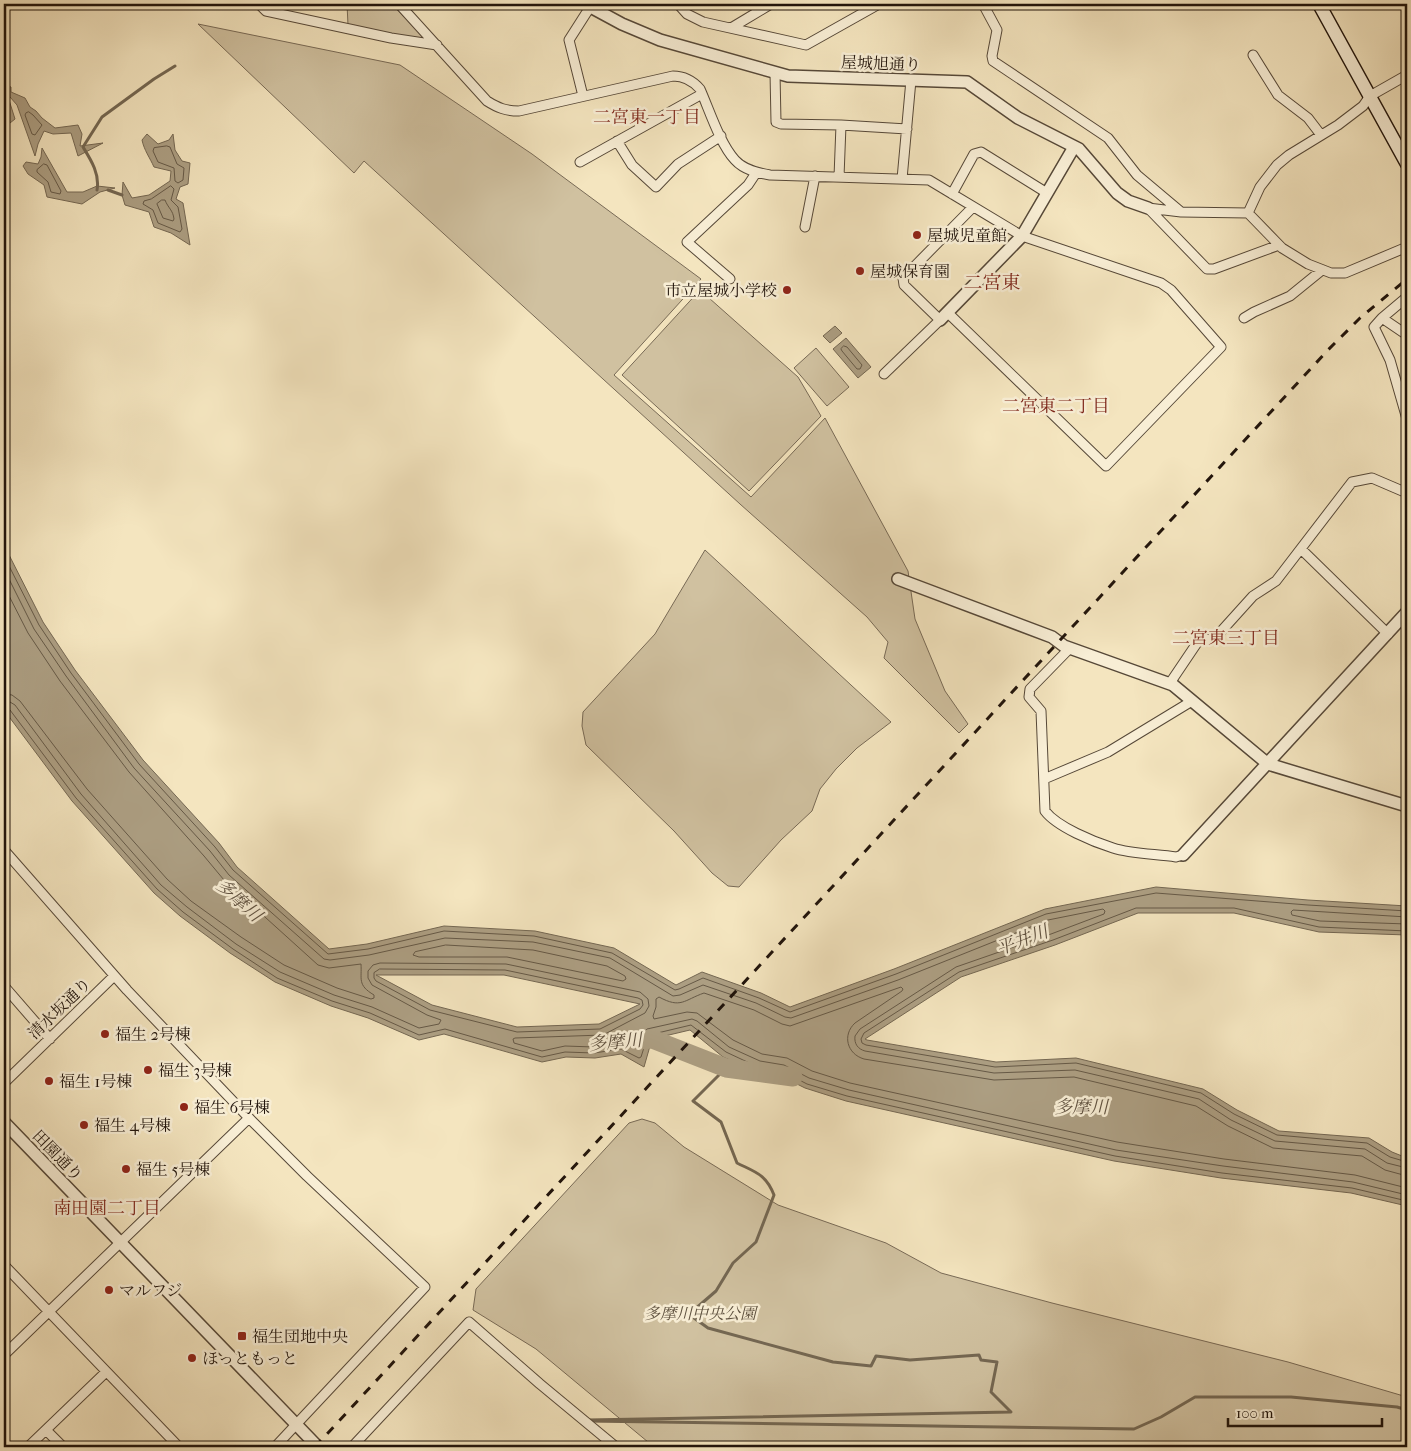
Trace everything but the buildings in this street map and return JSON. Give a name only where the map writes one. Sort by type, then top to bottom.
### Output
[{"type":"main road","points":[[1319,4],[1407,164]]},
{"type":"street","points":[[259,4],[266,11],[391,38],[437,45]]},
{"type":"street","points":[[399,4],[487,101],[498,108],[508,111],[519,111],[677,76],[693,82],[702,94],[728,151],[736,161],[756,173],[929,180],[1022,236],[1161,283],[1171,290],[1222,347],[1106,466],[944,316],[904,285],[903,278],[973,207]]},
{"type":"street","points":[[678,4],[686,14],[695,19],[806,45],[879,4]]},
{"type":"street","points":[[731,28],[771,4]]},
{"type":"street","points":[[982,4],[997,30],[992,61],[1108,138],[1137,175],[1181,212]]},
{"type":"street","points":[[582,96],[569,40],[589,5]]},
{"type":"street","name":"屋城旭通り","points":[[589,5],[622,24],[660,40],[788,76],[967,82],[1018,118],[1079,150],[1117,193],[1128,201],[1148,208]]},
{"type":"street","points":[[1253,55],[1278,95],[1308,118],[1321,135]]},
{"type":"street","points":[[775,73],[776,122],[781,124],[907,129]]},
{"type":"street","points":[[1248,212],[1260,187],[1277,165],[1363,106],[1370,96],[1407,75]]},
{"type":"street","points":[[902,179],[911,80]]},
{"type":"street","points":[[580,162],[702,94]]},
{"type":"street","points":[[839,177],[841,125]]},
{"type":"street","points":[[617,141],[632,165],[656,187],[678,164],[721,136]]},
{"type":"street","points":[[884,374],[1022,236],[1074,147]]},
{"type":"street","points":[[952,194],[974,154],[980,152],[1047,193]]},
{"type":"street","points":[[730,279],[687,242],[748,185],[756,173]]},
{"type":"street","points":[[804,227],[815,176]]},
{"type":"street","points":[[1148,208],[1181,212],[1248,212],[1290,254],[1331,273],[1345,273],[1407,247]]},
{"type":"street","points":[[1148,208],[1207,269],[1214,269],[1279,245]]},
{"type":"street","points":[[1244,318],[1290,296],[1322,270]]},
{"type":"street","points":[[1407,297],[1374,327],[1390,360],[1407,419]]},
{"type":"street","points":[[1382,318],[1407,335]]},
{"type":"street","points":[[1170,684],[1199,640],[1216,637],[1253,596],[1276,581],[1352,482],[1372,478],[1407,493]]},
{"type":"street","points":[[1301,549],[1388,634]]},
{"type":"street","points":[[898,579],[1052,637],[1064,646],[1170,684],[1268,764],[1407,806]]},
{"type":"street","points":[[1070,648],[1030,689],[1029,697],[1041,711],[1045,811],[1049,817],[1073,831],[1114,849],[1176,857],[1183,856],[1407,612]]},
{"type":"street","points":[[1044,780],[1108,752],[1192,701]]},
{"type":"street","points":[[4,850],[114,976],[249,1118],[425,1287],[275,1447]]},
{"type":"street","name":"清水坂通り","points":[[4,1083],[114,976]]},
{"type":"street","points":[[4,986],[50,1039]]},
{"type":"street","points":[[4,1355],[249,1118]]},
{"type":"street","name":"田園通り","points":[[4,1122],[318,1447]]},
{"type":"street","points":[[4,1266],[179,1447]]},
{"type":"street","points":[[352,1447],[469,1322],[616,1447]]},
{"type":"street","points":[[28,1447],[106,1372]]},
{"type":"street","points":[[46,1430],[62,1447]]},
{"type":"green space","points":[[347,4],[392,4],[423,37],[421,42],[348,25]]},
{"type":"green space","points":[[198,24],[400,65],[532,154],[701,279],[614,375],[751,497],[825,418],[908,571],[915,619],[945,691],[968,724],[959,733],[884,658],[888,642],[867,617],[740,504],[364,161],[354,173]]},
{"type":"green space","points":[[700,290],[798,377],[821,416],[749,491],[622,375]]},
{"type":"green space","points":[[816,348],[849,387],[827,406],[794,368]]},
{"type":"green space","points":[[705,550],[891,722],[857,748],[836,769],[820,789],[812,811],[781,840],[739,887],[728,886],[712,873],[674,831],[586,745],[582,726],[583,712],[655,634]]},
{"type":"green space","name":"多摩川中央公園","points":[[642,1119],[655,1123],[684,1147],[778,1205],[886,1243],[941,1273],[1288,1362],[1407,1397],[1407,1447],[654,1447],[536,1349],[473,1310],[476,1289],[629,1123]]},
{"type":"water","points":[[4,85],[11,87],[11,92],[25,98],[30,107],[55,128],[78,125],[82,134],[80,146],[103,143],[78,156],[71,133],[53,134],[44,131],[35,156],[17,105],[10,97],[9,100],[15,119],[4,126]]},
{"type":"water","points":[[147,134],[158,144],[169,140],[173,134],[175,150],[182,161],[190,163],[188,184],[180,187],[176,199],[183,203],[190,245],[171,233],[154,227],[149,212],[125,205],[122,195],[123,182],[132,198],[149,195],[170,181],[171,171],[154,167],[146,151],[142,140]]},
{"type":"water","points":[[42,148],[67,192],[83,192],[97,186],[115,188],[100,192],[82,204],[47,197],[44,185],[28,174],[23,166],[26,162],[38,164]]},
{"type":"water","points":[[835,326],[842,333],[830,343],[823,336]]},
{"type":"water","points":[[846,338],[871,367],[858,378],[833,349]]},
{"type":"water","name":"平井川","points":[[4,545],[43,622],[75,670],[143,760],[219,843],[237,867],[329,949],[367,944],[444,926],[535,931],[614,948],[676,985],[702,972],[761,993],[790,1007],[894,969],[1045,909],[1156,887],[1407,906],[1407,935],[1319,932],[1234,913],[1138,913],[1055,945],[961,977],[865,1039],[996,1062],[1076,1058],[1203,1089],[1237,1110],[1279,1131],[1369,1138],[1392,1152],[1407,1158],[1407,1206],[1351,1193],[1221,1178],[1114,1161],[846,1101],[805,1088],[781,1076],[757,1072],[723,1057],[690,1030],[652,1039],[644,1067],[621,1054],[595,1058],[566,1057],[542,1062],[444,1034],[419,1040],[275,982],[230,953],[180,916],[154,893],[72,801],[4,710]],"holes":[[[376,975],[504,975],[640,1004],[599,1024],[517,1027],[432,1005]]]},
{"type":"waterway","points":[[97,190],[96,173],[83,147],[102,117],[175,66]]},
{"type":"waterway","points":[[108,190],[122,195]]},
{"type":"waterway","name":"多摩川","points":[[626,1041],[652,1039],[726,1068],[793,1077]]},
{"type":"waterway","points":[[588,1420],[1011,1412],[991,1392],[997,1362],[981,1360],[979,1355],[910,1360],[876,1356],[871,1366],[833,1362],[708,1328],[694,1318],[694,1310],[716,1291],[733,1263],[756,1242],[774,1195],[764,1178],[737,1163],[721,1122],[693,1101],[726,1068]]},
{"type":"waterway","points":[[587,1421],[1134,1429],[1161,1417],[1195,1397],[1291,1397],[1397,1407],[1407,1410]]},
{"type":"railway","points":[[315,1447],[1328,350],[1360,318],[1407,279]]},
{"type":"place","name":"屋城児童館","points":[[917,235]]},
{"type":"place","name":"屋城保育園","points":[[860,271]]},
{"type":"place","name":"市立屋城小学校","points":[[787,290]]},
{"type":"place","name":"福生 2号棟","points":[[105,1034]]},
{"type":"place","name":"福生 3号棟","points":[[148,1070]]},
{"type":"place","name":"福生 1号棟","points":[[49,1081]]},
{"type":"place","name":"福生 6号棟","points":[[184,1107]]},
{"type":"place","name":"福生 4号棟","points":[[84,1125]]},
{"type":"place","name":"福生 5号棟","points":[[126,1169]]},
{"type":"place","name":"マルフジ","points":[[109,1290]]},
{"type":"place","name":"福生団地中央","points":[[242,1336]]},
{"type":"place","name":"ほっともっと","points":[[192,1358]]},
{"type":"district","name":"二宮東一丁目","points":[[647,117]]},
{"type":"district","name":"二宮東","points":[[992,282]]},
{"type":"district","name":"二宮東二丁目","points":[[1056,406]]},
{"type":"district","name":"二宮東三丁目","points":[[1226,638]]},
{"type":"district","name":"南田園二丁目","points":[[107,1208]]}]
